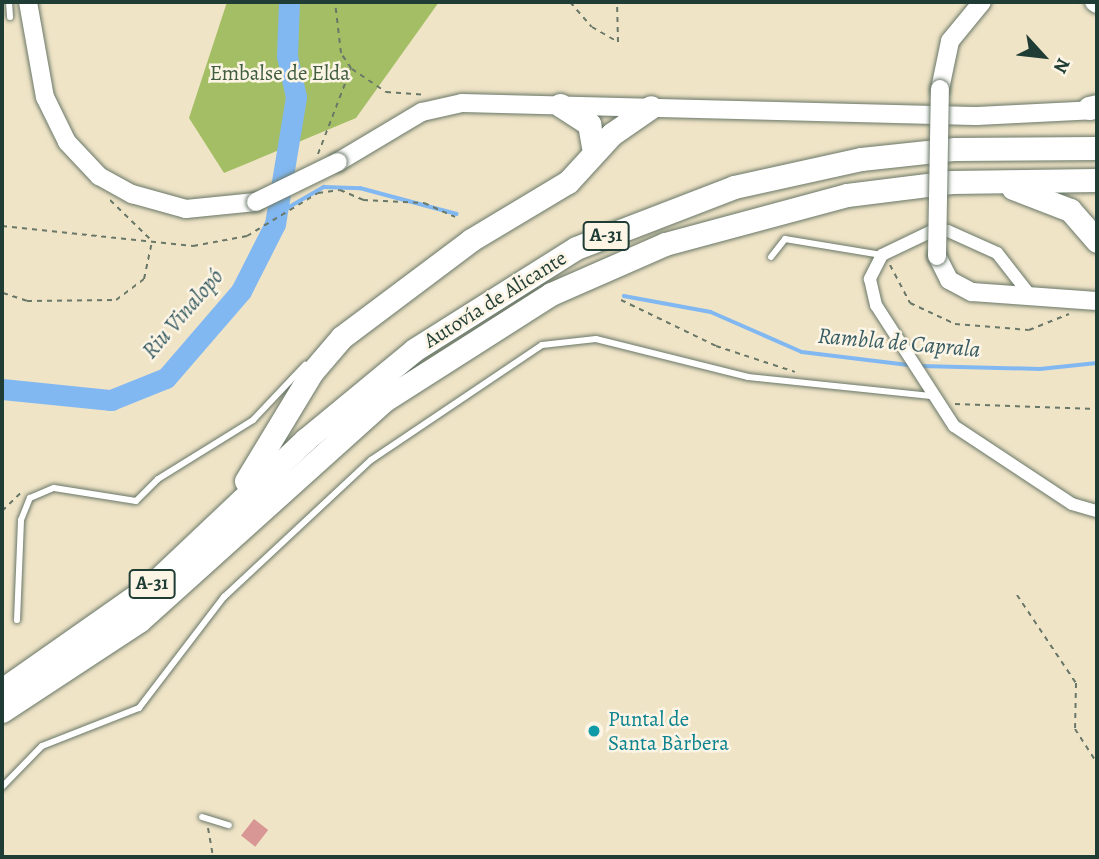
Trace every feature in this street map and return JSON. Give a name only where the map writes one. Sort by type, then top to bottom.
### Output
[{"type":"highway","points":[[560,105],[589,124],[594,151]]},
{"type":"highway","points":[[204,536],[266,455],[285,419],[342,337],[471,240],[568,182],[594,151],[650,107]]},
{"type":"highway","name":"Autovía de Alicante","points":[[2,690],[97,628],[204,536],[304,440],[414,350],[527,274],[588,243],[734,187],[861,159],[955,149],[1097,148]]},
{"type":"highway","name":"Autovía de Alicante","points":[[2,711],[139,621],[383,401],[516,312],[665,244],[746,218],[848,195],[993,181],[1097,180]]},
{"type":"highway","points":[[993,181],[1070,210],[1097,241]]},
{"type":"main road","points":[[29,2],[35,63],[56,124],[82,161],[109,190],[186,209],[256,202],[338,162],[403,122],[448,106],[1092,108]]},
{"type":"main road","points":[[982,2],[950,41],[940,89],[937,256],[957,286],[1033,299],[1092,301]]},
{"type":"street","points":[[1033,299],[1008,263],[967,236],[930,232],[882,255],[870,279],[873,298],[933,399],[968,439],[1072,504],[1097,511]]},
{"type":"lane","points":[[9,2],[10,17]]},
{"type":"lane","points":[[771,257],[785,239],[882,255]]},
{"type":"lane","points":[[17,620],[21,520],[30,498],[54,488],[136,501],[262,410],[322,348],[342,337]]},
{"type":"lane","points":[[2,787],[42,746],[139,708],[224,597],[370,460],[542,345],[596,339],[748,377],[933,399]]},
{"type":"lane","points":[[262,410],[276,408],[285,419]]},
{"type":"lane","points":[[202,817],[229,825]]},
{"type":"path","points":[[335,2],[341,53],[351,68],[386,92],[427,95],[448,106]]},
{"type":"path","points":[[570,2],[592,27],[618,42],[617,2]]},
{"type":"path","points":[[315,159],[351,68]]},
{"type":"path","points":[[317,181],[318,192]]},
{"type":"path","points":[[109,190],[152,240]]},
{"type":"path","points":[[2,226],[152,240],[178,248],[247,236],[318,192],[340,190],[363,200],[424,203],[454,217]]},
{"type":"path","points":[[3,293],[27,301],[117,300],[144,279],[152,240]]},
{"type":"path","points":[[882,255],[910,303],[955,324],[1028,330],[1063,318],[1092,301]]},
{"type":"path","points":[[621,300],[716,346],[800,373]]},
{"type":"path","points":[[933,399],[1097,409]]},
{"type":"path","points":[[2,511],[18,492],[30,498]]},
{"type":"path","points":[[1017,595],[1076,683],[1075,729],[1097,763]]},
{"type":"path","points":[[207,824],[213,857]]},
{"type":"green space","name":"Embalse de Elda","points":[[227,2],[439,2],[356,118],[224,173],[189,118]]},
{"type":"building","points":[[254,819],[268,830],[255,847],[241,836]]},
{"type":"waterway","name":"Riu Vinalopó","points":[[2,389],[111,400],[166,378],[241,291],[275,224],[296,97],[287,56],[289,2]]},
{"type":"waterway","name":"Rambla de Caprala","points":[[277,214],[324,187],[360,188],[457,214]]},
{"type":"waterway","name":"Rambla de Caprala","points":[[624,296],[711,312],[802,352],[910,365]]},
{"type":"waterway","name":"Rambla de Caprala","points":[[921,366],[1040,369],[1097,363]]},
{"type":"place","name":"Puntal de Santa Bàrbera","points":[[594,731]]}]
